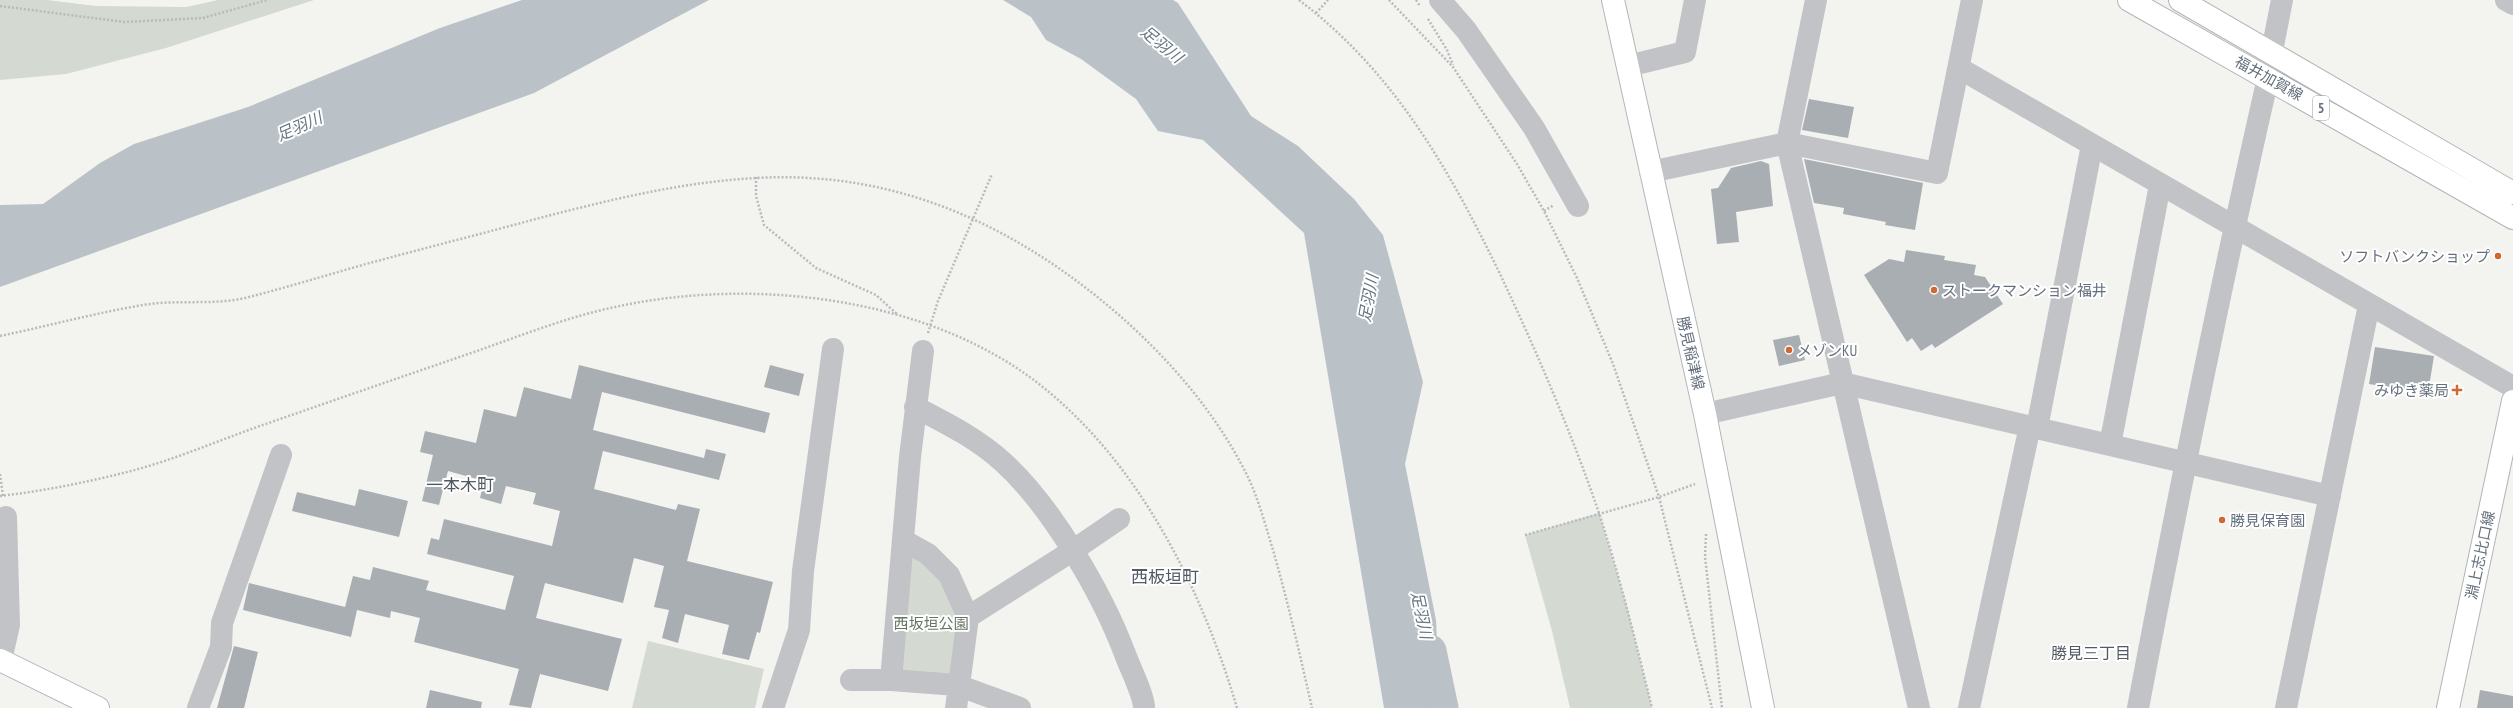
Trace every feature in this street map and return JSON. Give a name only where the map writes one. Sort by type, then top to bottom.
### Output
[{"type":"main road","name":"勝見稲津線","points":[[1613,0],[1705,414],[1763,708]]},
{"type":"main road","name":"福井加賀線","points":[[2129,0],[2513,218]]},
{"type":"main road","name":"福井加賀線","points":[[2180,0],[2272,51],[2513,193]]},
{"type":"main road","name":"淵上志比口線","points":[[2448,708],[2513,401]]},
{"type":"main road","points":[[0,660],[98,708]]},
{"type":"street","points":[[1440,0],[1466,30],[1534,128],[1578,206]]},
{"type":"street","points":[[1628,66],[1685,52],[1695,0]]},
{"type":"street","points":[[1816,0],[1787,143],[1919,708]]},
{"type":"street","points":[[1650,172],[1787,143],[1937,173],[1972,0]]},
{"type":"street","points":[[2272,51],[2282,0]]},
{"type":"street","points":[[2506,0],[2513,4]]},
{"type":"street","points":[[1959,68],[2092,146],[2513,387]]},
{"type":"street","points":[[2138,708],[2185,462],[2234,227],[2268,78]]},
{"type":"street","points":[[1969,708],[2033,427],[2092,146]]},
{"type":"street","points":[[2110,445],[2160,185]]},
{"type":"street","points":[[2286,708],[2369,305]]},
{"type":"street","points":[[773,708],[799,630],[803,571],[833,349]]},
{"type":"street","points":[[891,680],[915,406],[923,351]]},
{"type":"street","points":[[1705,414],[1842,383],[2330,496]]},
{"type":"street","points":[[915,406],[958,429],[1003,463],[1035,494],[1072,551],[1113,621],[1144,708]]},
{"type":"street","points":[[198,708],[221,646],[222,623],[281,455]]},
{"type":"street","points":[[0,660],[9,625],[6,517]]},
{"type":"street","points":[[968,617],[1072,551],[1119,519]]},
{"type":"street","points":[[903,540],[928,554],[949,575],[968,617],[956,708]]},
{"type":"street","points":[[851,680],[891,680],[958,685],[1020,708]]},
{"type":"path","points":[[0,6],[124,22],[203,18],[268,0]]},
{"type":"path","points":[[1299,0],[1316,13],[1370,63],[1418,126],[1464,200],[1518,311],[1567,428],[1599,514],[1626,603],[1652,708]]},
{"type":"path","points":[[1316,13],[1328,0]]},
{"type":"path","points":[[1389,0],[1453,67],[1517,164],[1544,211],[1577,278],[1613,364],[1659,497],[1712,708]]},
{"type":"path","points":[[1416,0],[1447,50],[1453,67]]},
{"type":"path","points":[[930,326],[938,301],[992,174]]},
{"type":"path","points":[[756,177],[756,196],[764,225],[816,268],[876,295],[899,317]]},
{"type":"path","points":[[0,336],[146,304],[243,299],[378,261],[609,200],[694,184],[756,177],[854,182],[922,198],[973,218],[1037,252],[1089,289],[1139,333],[1182,378],[1220,429],[1247,475],[1264,521],[1282,582],[1312,708]]},
{"type":"path","points":[[0,474],[1,495],[31,492],[132,471],[542,328],[612,307],[672,297],[714,294],[771,294],[827,299],[877,309],[930,326],[966,341],[1009,363],[1041,386],[1068,410],[1110,456],[1142,498],[1170,543],[1191,586],[1230,685],[1237,708]]},
{"type":"path","points":[[1525,535],[1659,497],[1695,484]]},
{"type":"path","points":[[1706,534],[1705,557],[1722,708]]},
{"type":"green space","points":[[0,0],[47,0],[96,6],[186,7],[218,0],[314,0],[166,48],[66,74],[0,80]]},
{"type":"green space","points":[[1599,513],[1626,603],[1652,708],[1570,708],[1552,631],[1525,535]]},
{"type":"green space","name":"西坂垣公園","points":[[906,550],[923,555],[963,617],[951,682],[896,675]]},
{"type":"green space","points":[[648,641],[764,669],[755,708],[632,708]]},
{"type":"water","points":[[522,0],[709,0],[534,93],[0,287],[0,205],[43,204],[100,163],[134,144],[248,107],[440,28]]},
{"type":"water","points":[[1003,0],[1173,0],[1178,3],[1251,116],[1298,146],[1354,199],[1383,235],[1423,382],[1405,464],[1436,620],[1440,708],[1384,708],[1304,233],[1203,140],[1158,131],[1136,99],[1081,59],[1046,40],[1031,17]]},
{"type":"building","points":[[1809,99],[1854,107],[1848,138],[1802,130]]},
{"type":"building","points":[[1804,159],[1923,183],[1915,230],[1885,225],[1886,222],[1843,214],[1844,208],[1814,203]]},
{"type":"building","points":[[1761,161],[1769,164],[1773,206],[1736,212],[1739,242],[1717,244],[1711,189],[1718,188],[1731,168]]},
{"type":"building","name":"ストークマンション福井","points":[[1906,250],[1945,256],[1944,260],[1976,265],[1974,275],[1985,277],[2003,304],[1935,348],[1932,344],[1921,351],[1912,338],[1907,342],[1864,275],[1889,259],[1904,262]]},
{"type":"building","name":"メゾンKU","points":[[1799,335],[1805,360],[1779,366],[1773,340]]},
{"type":"building","points":[[2375,347],[2434,356],[2428,393],[2369,384]]},
{"type":"building","points":[[579,365],[770,413],[765,433],[602,392],[593,430],[704,458],[706,449],[726,454],[719,480],[603,451],[594,489],[676,510],[678,504],[700,509],[687,561],[773,582],[760,633],[757,632],[749,660],[722,654],[729,625],[685,614],[678,643],[662,638],[669,610],[654,607],[664,566],[634,558],[623,603],[545,583],[536,618],[622,639],[608,691],[540,674],[531,708],[509,705],[519,669],[414,642],[420,618],[391,611],[390,618],[357,610],[351,637],[243,610],[249,583],[345,607],[353,576],[370,580],[373,567],[429,581],[426,590],[505,610],[514,576],[427,554],[431,538],[439,540],[444,519],[552,546],[560,511],[533,504],[536,493],[506,486],[501,504],[480,498],[484,481],[448,471],[439,505],[422,501],[433,455],[420,452],[425,431],[476,443],[484,409],[516,417],[524,387],[571,399]]},
{"type":"building","points":[[770,365],[804,374],[799,396],[764,387]]},
{"type":"building","points":[[359,489],[408,501],[399,537],[292,511],[297,492],[355,506]]},
{"type":"building","points":[[234,646],[258,652],[244,708],[217,708]]},
{"type":"building","points":[[430,690],[482,702],[481,708],[426,708]]},
{"type":"building","points":[[2480,690],[2513,696],[2513,708],[2477,708]]},
{"type":"waterway","name":"足羽川","points":[[1430,651],[1442,708]]},
{"type":"place","name":"ソフトバンクショップ","points":[[2498,256]]},
{"type":"place","name":"ストークマンション福井","points":[[1934,290]]},
{"type":"place","name":"メゾンKU","points":[[1789,350]]},
{"type":"place","name":"みゆき薬局","points":[[2457,390]]},
{"type":"place","name":"勝見保育園","points":[[2222,520]]},
{"type":"district","name":"一本木町","points":[[460,485]]},
{"type":"district","name":"西板垣町","points":[[1165,577]]},
{"type":"district","name":"勝見三丁目","points":[[2091,653]]}]
